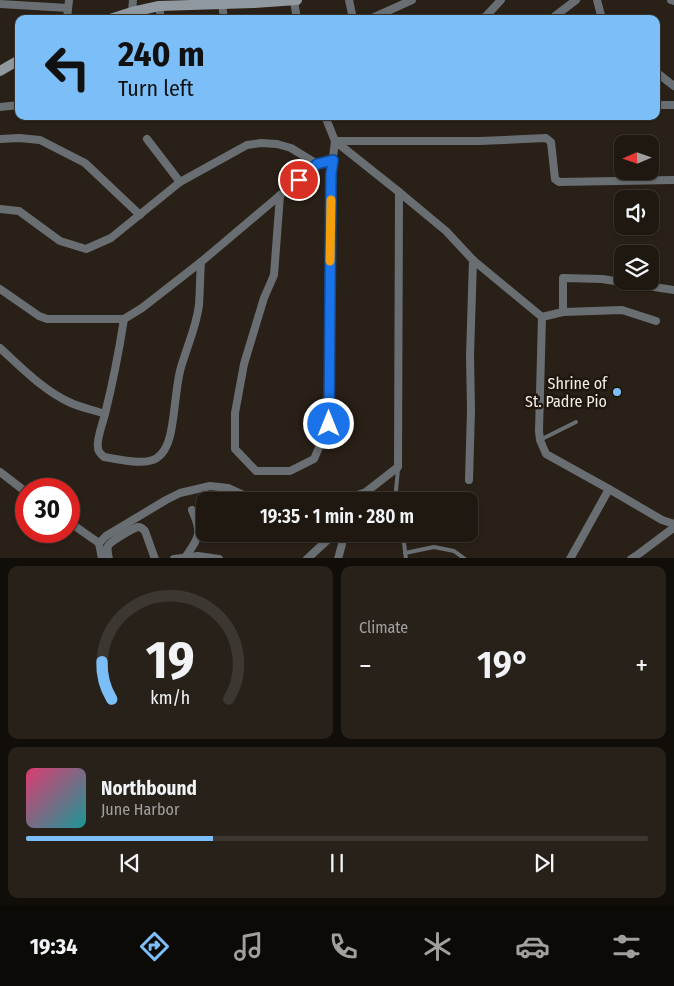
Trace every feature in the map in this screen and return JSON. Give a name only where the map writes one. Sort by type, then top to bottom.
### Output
[{"type":"street","points":[[132,12],[133,0]]},
{"type":"street","points":[[123,15],[160,6],[296,0],[297,15]]},
{"type":"street","points":[[350,0],[352,15]]},
{"type":"street","points":[[379,15],[412,0]]},
{"type":"street","points":[[487,15],[501,0]]},
{"type":"street","points":[[556,15],[576,0]]},
{"type":"street","points":[[597,0],[601,15]]},
{"type":"street","points":[[3,3],[68,4]]},
{"type":"street","points":[[222,4],[223,15]]},
{"type":"street","points":[[160,6],[161,15]]},
{"type":"street","points":[[0,70],[15,62]]},
{"type":"street","points":[[660,75],[674,86]]},
{"type":"street","points":[[0,107],[15,105]]},
{"type":"street","points":[[660,105],[674,105]]},
{"type":"street","points":[[280,195],[274,275],[264,298],[244,364],[235,413],[236,449],[256,472],[290,471],[314,459],[329,424],[331,174],[335,142],[327,120]]},
{"type":"street","points":[[335,142],[546,138],[551,142],[555,178],[559,182],[674,180]]},
{"type":"street","points":[[0,139],[40,140],[85,163],[140,215]]},
{"type":"street","points":[[147,139],[180,182]]},
{"type":"street","points":[[335,142],[446,231],[473,260],[542,317]]},
{"type":"street","points":[[0,209],[19,211],[60,241],[86,249],[111,238],[180,182],[247,145],[277,144],[291,148],[317,164]]},
{"type":"street","points":[[0,289],[39,316],[47,319],[124,319],[142,308],[200,262],[317,164],[333,160]]},
{"type":"street","points":[[366,492],[398,466],[399,192]]},
{"type":"street","points":[[470,480],[470,356],[473,260]]},
{"type":"street","points":[[124,319],[98,448],[104,457],[143,462],[152,461],[165,450],[170,436],[176,389],[193,336],[199,305],[200,262]]},
{"type":"street","points":[[563,312],[563,278],[602,279],[674,290]]},
{"type":"street","points":[[542,317],[563,312],[622,310],[656,321]]},
{"type":"street","points":[[542,317],[539,431],[540,440],[546,454],[674,525],[672,529],[630,558]]},
{"type":"street","points":[[0,348],[50,391],[73,404],[105,414]]},
{"type":"street","points":[[0,472],[15,484]]},
{"type":"street","points":[[99,543],[106,536],[180,493],[210,486],[228,488],[237,492]]},
{"type":"street","points":[[570,558],[609,488]]},
{"type":"street","points":[[186,556],[196,543],[198,536],[197,520],[192,510]]},
{"type":"street","points":[[108,558],[110,544],[138,527],[146,531],[156,558]]},
{"type":"street","points":[[80,530],[99,543],[102,558]]},
{"type":"street","points":[[307,558],[325,542]]},
{"type":"street","points":[[338,558],[342,542]]},
{"type":"street","points":[[317,558],[319,548]]},
{"type":"street","points":[[174,558],[186,556],[219,558]]},
{"type":"lane","points":[[540,440],[576,422]]},
{"type":"lane","points":[[396,492],[398,466]]},
{"type":"lane","points":[[404,542],[406,558]]},
{"type":"lane","points":[[405,553],[434,547],[454,551],[465,558]]},
{"type":"slow traffic","points":[[330,261],[331,200]]},
{"type":"place","name":"Shrine of St. Padre Pio","points":[[617,392]]},
{"type":"route","points":[[299,180],[317,164],[333,160],[331,174],[329,424]]}]
